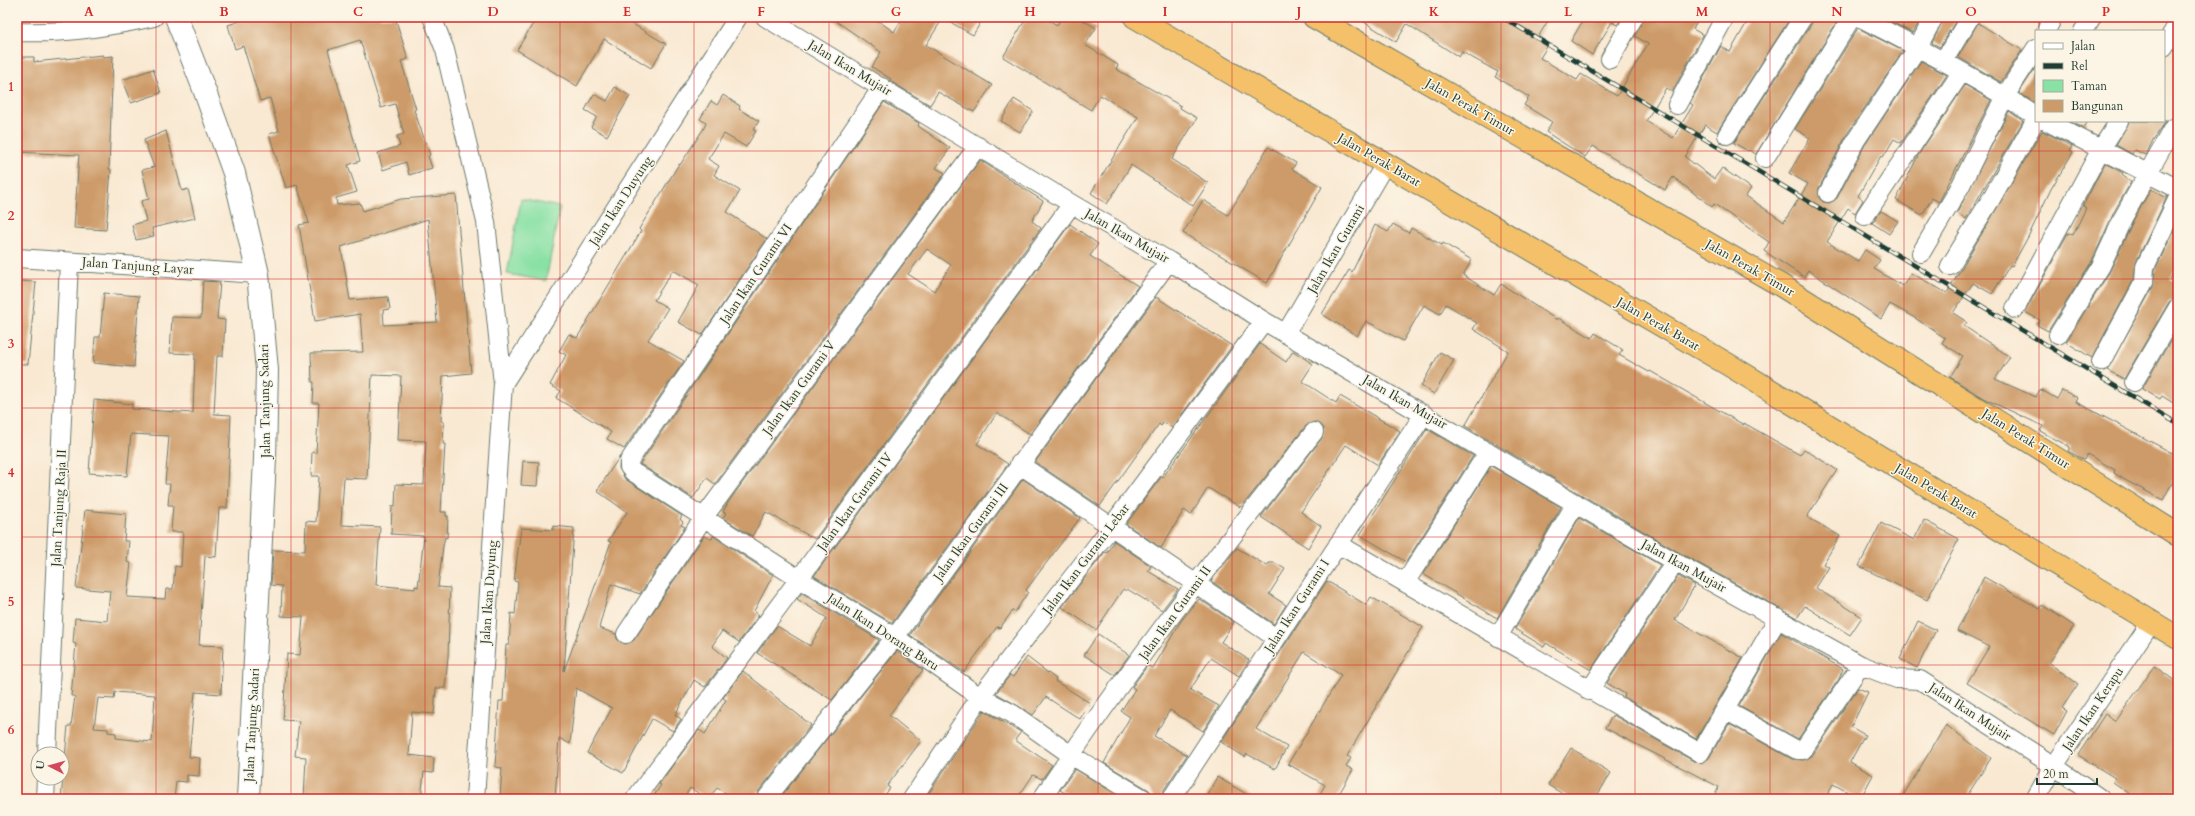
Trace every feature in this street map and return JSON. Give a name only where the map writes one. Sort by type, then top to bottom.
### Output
[{"type":"highway","name":"Jalan Perak Barat","points":[[1135,17],[1729,365],[2178,638]]},
{"type":"highway","name":"Jalan Perak Timur","points":[[1314,17],[1782,286],[2178,535]]},
{"type":"street","points":[[17,32],[39,33],[105,28],[154,17]]},
{"type":"street","name":"Jalan Tanjung Sadari","points":[[176,17],[234,173],[258,274],[267,370],[266,451],[248,799]]},
{"type":"street","name":"Jalan Ikan Duyung","points":[[432,17],[445,50],[486,222],[503,384],[475,799]]},
{"type":"street","name":"Jalan Ikan Duyung","points":[[503,384],[738,17]]},
{"type":"street","name":"Jalan Ikan Mujair","points":[[764,17],[882,87],[1072,204],[1169,261],[1264,321],[1675,562],[1861,665],[1897,679],[1920,680],[2054,766],[2101,799]]},
{"type":"street","points":[[1610,59],[1634,17]]},
{"type":"street","points":[[1677,105],[1725,17]]},
{"type":"street","points":[[1727,135],[1803,17]]},
{"type":"street","points":[[1765,158],[1852,17]]},
{"type":"street","points":[[1859,17],[1944,60],[1961,72],[2005,96],[2035,116]]},
{"type":"street","points":[[1828,193],[1856,140],[1918,47],[1934,17]]},
{"type":"street","points":[[1944,60],[1970,17]]},
{"type":"street","points":[[2046,30],[2053,17]]},
{"type":"street","points":[[2084,30],[2092,17]]},
{"type":"street","points":[[2165,45],[2178,23]]},
{"type":"street","points":[[1921,253],[1960,187],[2005,96],[2035,50]]},
{"type":"street","points":[[1865,216],[1961,72]]},
{"type":"street","name":"Jalan Ikan Gurami VI","points":[[629,461],[882,87]]},
{"type":"street","points":[[1950,266],[1991,199],[2035,119]]},
{"type":"street","points":[[2048,122],[2178,189]]},
{"type":"street","points":[[2015,308],[2101,149],[2117,122]]},
{"type":"street","points":[[2058,336],[2101,266],[2124,216],[2173,128]]},
{"type":"street","name":"Jalan Ikan Gurami V","points":[[626,634],[704,516],[978,146]]},
{"type":"street","name":"Jalan Ikan Gurami","points":[[1286,334],[1385,164]]},
{"type":"street","points":[[2100,362],[2144,282],[2145,267],[2178,198]]},
{"type":"street","name":"Jalan Ikan Gurami IV","points":[[635,799],[799,579],[1072,204]]},
{"type":"street","name":"Jalan Tanjung Layar","points":[[17,258],[258,274]]},
{"type":"street","name":"Jalan Ikan Gurami III","points":[[766,799],[895,637],[1019,464],[1169,261]]},
{"type":"street","name":"Jalan Tanjung Raja II","points":[[48,746],[70,262]]},
{"type":"street","points":[[2134,382],[2178,307]]},
{"type":"street","name":"Jalan Ikan Gurami Lebar","points":[[912,799],[980,697],[1110,528],[1264,321]]},
{"type":"street","name":"Jalan Ikan Gurami I","points":[[1171,799],[1424,414]]},
{"type":"street","name":"Jalan Ikan Gurami II","points":[[1042,799],[1071,755],[1196,583],[1314,432]]},
{"type":"street","points":[[1405,583],[1488,452]]},
{"type":"street","name":"Jalan Ikan Dorang Baru","points":[[629,461],[629,467],[633,472],[704,516],[799,579],[895,637],[980,697],[1013,714],[1071,755],[1144,799]]},
{"type":"street","points":[[1019,464],[1110,528],[1196,583],[1276,638]]},
{"type":"street","points":[[1498,637],[1576,503]]},
{"type":"street","points":[[1338,544],[1589,691],[1700,753],[1778,618]]},
{"type":"street","points":[[1589,691],[1675,562]]},
{"type":"street","name":"Jalan Ikan Kerapu","points":[[2035,799],[2054,766],[2152,621]]},
{"type":"street","points":[[1725,710],[1797,750],[1803,750],[1861,665]]},
{"type":"street","points":[[45,799],[46,786]]},
{"type":"green space","points":[[521,199],[560,207],[546,281],[507,274]]},
{"type":"building","points":[[252,17],[395,17],[408,59],[401,61],[416,109],[414,110],[430,155],[428,156],[432,168],[409,175],[406,162],[383,170],[378,153],[400,146],[397,136],[404,134],[395,104],[381,108],[360,40],[328,50],[360,161],[348,165],[357,192],[336,198],[337,205],[360,203],[363,211],[401,199],[456,195],[471,373],[443,376],[441,421],[444,422],[443,444],[445,444],[441,512],[446,512],[446,516],[448,516],[447,538],[445,537],[443,546],[438,587],[450,588],[448,657],[445,688],[436,688],[434,714],[412,712],[409,755],[434,758],[433,773],[424,772],[421,799],[304,799],[306,757],[295,756],[299,721],[283,720],[287,654],[300,655],[303,617],[281,616],[282,586],[271,585],[273,550],[305,551],[306,521],[316,522],[319,476],[311,476],[312,452],[316,453],[319,403],[313,403],[314,382],[312,382],[311,353],[363,352],[360,314],[315,321],[299,225],[309,223],[297,185],[286,188],[269,134],[279,131],[270,98],[260,101],[243,46],[235,49],[228,25]],"holes":[[[428,219],[437,322],[384,325],[383,310],[390,309],[388,297],[350,300],[341,247]],[[372,375],[401,376],[398,440],[426,441],[424,485],[396,484],[395,506],[392,506],[391,534],[424,536],[418,587],[415,586],[415,589],[376,585],[380,527],[342,525],[341,523],[344,478],[367,479]]]},
{"type":"building","points":[[537,17],[621,17],[666,44],[651,68],[604,39],[577,86],[517,50]]},
{"type":"building","points":[[830,17],[873,17],[894,32],[903,17],[984,17],[973,35],[943,18],[926,45],[992,85],[974,112],[938,92],[930,105],[890,81],[891,79],[872,67],[881,52]]},
{"type":"building","points":[[1027,17],[1044,17],[1057,25],[1062,17],[1078,17],[1096,28],[1085,45],[1118,65],[1116,69],[1181,106],[1180,108],[1197,118],[1172,159],[1208,183],[1193,206],[1131,165],[1107,204],[1091,193],[1138,117],[1100,95],[1091,110],[1003,57]]},
{"type":"building","points":[[1356,17],[1550,17],[1537,39],[1548,45],[1540,58],[1577,80],[1581,74],[1617,96],[1648,44],[1635,36],[1644,17],[1700,17],[1693,29],[1703,35],[1672,92],[1666,88],[1646,121],[1673,138],[1693,105],[1690,103],[1721,46],[1730,52],[1750,17],[1791,17],[1717,132],[1705,125],[1685,157],[1714,179],[1722,168],[1751,188],[1746,196],[1784,222],[1808,184],[1789,173],[1810,138],[1795,129],[1858,28],[1903,51],[1847,134],[1819,188],[1819,198],[1823,202],[1829,203],[1837,198],[1865,145],[1921,61],[1947,75],[1901,143],[1894,139],[1883,157],[1881,156],[1858,196],[1863,200],[1855,213],[1848,208],[1827,242],[1858,261],[1865,250],[1880,260],[1874,269],[1903,286],[1911,273],[1947,293],[2042,131],[2072,146],[2070,150],[2073,152],[2051,189],[2012,266],[2010,265],[1992,294],[1973,283],[1953,313],[1967,322],[1964,326],[2010,357],[1995,379],[2036,397],[2040,389],[2057,399],[2062,390],[2078,398],[2076,402],[2178,456],[2178,472],[2163,500],[2125,480],[2114,473],[2115,470],[2087,454],[2084,460],[2068,451],[2070,447],[2040,431],[2043,426],[1983,398],[1950,377],[1963,356],[1942,343],[1945,338],[1915,318],[1890,304],[1881,319],[1808,270],[1804,277],[1764,251],[1769,242],[1714,204],[1712,207],[1673,177],[1665,190],[1593,146],[1585,157],[1546,132],[1552,122],[1524,105],[1529,97],[1495,77],[1498,72],[1462,52],[1459,57],[1407,24],[1396,42]]},
{"type":"building","points":[[1585,17],[1622,17],[1617,25],[1612,22],[1592,55],[1571,41]]},
{"type":"building","points":[[1813,17],[1840,17],[1756,154],[1749,150],[1748,151],[1734,143],[1812,23]]},
{"type":"building","points":[[1882,17],[1922,17],[1913,33]]},
{"type":"building","points":[[1944,17],[1958,17],[1940,47],[1932,43]]},
{"type":"building","points":[[1978,23],[2022,50],[2001,82],[1958,57]]},
{"type":"building","points":[[103,55],[103,57],[113,56],[109,169],[111,170],[106,230],[74,228],[79,155],[17,152],[20,72],[17,72],[17,57],[34,57],[34,62]]},
{"type":"building","points":[[153,69],[161,93],[131,103],[122,80]]},
{"type":"building","points":[[2035,69],[2035,100],[2034,102],[2019,93]]},
{"type":"building","points":[[1965,85],[1991,100],[1939,202],[1932,198],[1922,215],[1896,200],[1919,154]]},
{"type":"building","points":[[615,87],[630,96],[607,136],[591,127],[597,117],[585,110],[594,94],[607,101]]},
{"type":"building","points":[[723,95],[740,106],[739,109],[759,121],[753,130],[756,131],[746,147],[724,134],[708,159],[719,166],[714,175],[740,191],[727,212],[767,239],[702,335],[678,322],[699,285],[673,270],[654,300],[668,308],[648,340],[684,361],[624,449],[607,439],[611,432],[556,398],[561,391],[550,385],[566,355],[559,351],[569,334],[577,338],[641,231],[639,229],[679,164],[680,165],[704,128],[706,123],[700,119],[711,101],[717,105]]},
{"type":"building","points":[[1014,99],[1033,111],[1020,132],[1001,121]]},
{"type":"building","points":[[884,102],[919,123],[918,126],[950,148],[936,168],[945,173],[715,484],[707,478],[693,498],[640,464]]},
{"type":"building","points":[[2009,111],[2023,121],[1966,219],[1957,213]]},
{"type":"building","points":[[2166,121],[2153,140],[2146,155],[2134,150],[2132,154],[2116,145],[2128,122]]},
{"type":"building","points":[[2071,122],[2086,122],[2083,128]]},
{"type":"building","points":[[166,131],[182,191],[188,189],[195,218],[152,228],[154,236],[136,240],[132,225],[146,221],[141,201],[149,199],[142,170],[154,167],[144,140]]},
{"type":"building","points":[[1268,147],[1296,163],[1292,169],[1322,187],[1267,283],[1183,233],[1203,200],[1228,215]]},
{"type":"building","points":[[980,160],[1043,201],[1032,221],[1041,228],[815,539],[766,512],[752,536],[723,518],[726,513],[723,512],[729,501]],"holes":[[[927,249],[951,265],[934,291],[908,274]]]},
{"type":"building","points":[[2105,163],[2123,173],[2122,176],[2131,182],[2114,212],[2092,261],[2048,331],[2037,325],[2040,320],[2025,312],[2068,233],[2073,235],[2086,208],[2083,206]]},
{"type":"building","points":[[2151,189],[2165,197],[2168,195],[2136,262],[2134,279],[2092,358],[2066,342],[2110,271],[2133,221]]},
{"type":"building","points":[[1881,211],[1898,221],[1889,234],[1872,223]]},
{"type":"building","points":[[2178,222],[2178,264],[2170,279],[2178,285],[2178,297],[2169,302],[2124,379],[2107,370],[2153,287],[2155,270]]},
{"type":"building","points":[[1070,224],[1098,244],[1090,256],[1138,286],[1030,434],[997,413],[977,444],[1008,464],[892,623],[814,576]]},
{"type":"building","points":[[1393,224],[1409,233],[1411,228],[1442,245],[1443,243],[1472,260],[1463,275],[1494,295],[1501,284],[1557,320],[1558,318],[1592,338],[1595,333],[1623,350],[1619,355],[1744,425],[1744,423],[1800,455],[1804,449],[1837,470],[1807,517],[1840,536],[1823,564],[1829,567],[1816,588],[1862,617],[1850,635],[1805,606],[1797,618],[1680,553],[1465,426],[1508,351],[1473,329],[1477,323],[1446,304],[1440,314],[1424,305],[1403,341],[1366,321],[1357,336],[1322,314],[1349,270],[1352,272],[1375,225],[1388,232]]},
{"type":"building","points":[[17,281],[36,282],[28,364],[17,364]]},
{"type":"building","points":[[203,281],[220,282],[217,319],[225,320],[223,356],[217,356],[214,414],[231,415],[227,508],[219,508],[216,557],[205,556],[199,645],[223,646],[221,694],[195,692],[189,757],[200,758],[199,776],[187,775],[187,782],[176,781],[174,799],[61,799],[62,786],[70,786],[70,746],[66,746],[68,726],[71,726],[75,696],[71,696],[76,644],[73,643],[75,618],[107,621],[110,591],[76,588],[85,510],[126,514],[124,541],[129,541],[127,562],[131,563],[127,597],[165,599],[166,589],[173,589],[175,566],[181,567],[183,532],[171,532],[173,505],[168,505],[170,484],[165,484],[169,436],[131,434],[127,476],[89,473],[94,400],[132,404],[132,409],[193,413],[195,354],[170,353],[172,317],[201,318]],"holes":[[[115,692],[155,695],[152,742],[116,738],[116,733],[108,732],[108,729],[94,728],[98,698],[114,699]]]},
{"type":"building","points":[[104,293],[139,296],[134,367],[93,363],[95,337],[100,337]]},
{"type":"building","points":[[1156,297],[1232,346],[1172,428],[1164,422],[1161,426],[1159,424],[1100,506],[1035,462]]},
{"type":"building","points":[[2174,335],[2178,337],[2178,406],[2162,396],[2160,399],[2142,389]]},
{"type":"building","points":[[1260,344],[1286,362],[1293,351],[1313,364],[1302,381],[1336,403],[1340,396],[1400,431],[1378,465],[1346,445],[1301,512],[1321,526],[1308,548],[1261,517],[1322,438],[1324,428],[1315,422],[1306,426],[1243,505],[1240,507],[1208,488],[1191,515],[1184,510],[1161,548],[1126,524],[1162,476],[1163,477]]},
{"type":"building","points":[[1440,352],[1454,360],[1434,394],[1421,386]]},
{"type":"building","points":[[1427,429],[1473,456],[1406,562],[1360,535]]},
{"type":"building","points":[[620,456],[619,468],[625,479],[682,516],[680,519],[683,522],[681,525],[685,527],[640,594],[611,584],[599,628],[616,634],[617,639],[625,644],[634,640],[704,536],[712,539],[713,536],[773,575],[754,611],[759,615],[739,642],[722,631],[712,646],[727,658],[705,687],[694,680],[675,715],[681,719],[673,731],[652,719],[623,773],[587,753],[612,708],[576,688],[570,744],[559,738],[555,799],[500,799],[502,768],[495,767],[499,701],[503,701],[506,645],[509,645],[511,613],[515,614],[518,582],[514,581],[521,528],[553,530],[553,526],[574,528],[564,671],[611,542],[608,541],[627,512],[597,491]]},
{"type":"building","points":[[523,461],[539,462],[537,486],[521,485]]},
{"type":"building","points":[[1491,466],[1561,507],[1497,618],[1423,574]]},
{"type":"building","points":[[1023,479],[1080,518],[1026,590],[1028,592],[1015,612],[1013,610],[1000,628],[997,627],[964,672],[910,635]]},
{"type":"building","points":[[1579,518],[1660,565],[1591,670],[1546,643],[1544,647],[1515,629]]},
{"type":"building","points":[[1924,520],[1959,539],[1927,600],[1859,566],[1881,523],[1914,540]]},
{"type":"building","points":[[1114,541],[1151,566],[1148,571],[1178,589],[1162,610],[1127,589],[1126,591],[1123,589],[1096,630],[1062,607],[1105,552],[1107,553]]},
{"type":"building","points":[[1237,548],[1267,566],[1269,563],[1275,563],[1285,569],[1269,594],[1286,605],[1274,624],[1211,581]]},
{"type":"building","points":[[1678,576],[1695,585],[1675,620],[1743,658],[1696,739],[1624,697],[1625,694],[1607,683]]},
{"type":"building","points":[[1984,577],[2040,609],[2042,605],[2074,626],[2049,663],[2078,684],[2062,708],[2067,711],[2054,735],[1967,683],[1989,647],[1957,631]]},
{"type":"building","points":[[1327,581],[1366,605],[1371,597],[1423,627],[1347,756],[1351,758],[1346,766],[1353,770],[1336,799],[1317,799],[1325,785],[1288,764],[1341,675],[1304,652],[1256,729],[1287,747],[1275,769],[1247,754],[1245,757],[1221,742]]},
{"type":"building","points":[[802,593],[879,640],[832,700],[757,653],[777,626],[810,646],[827,618],[797,599]]},
{"type":"building","points":[[1199,599],[1234,622],[1221,642],[1249,660],[1239,676],[1211,658],[1190,690],[1219,706],[1203,731],[1170,710],[1154,736],[1187,755],[1162,793],[1161,799],[1154,799],[1149,790],[1104,763],[1130,717],[1121,711],[1135,689],[1132,687],[1147,666],[1153,668],[1181,621]]},
{"type":"building","points":[[1918,621],[1936,630],[1917,668],[1900,659]]},
{"type":"building","points":[[1781,633],[1843,669],[1839,679],[1798,739],[1739,706]]},
{"type":"building","points":[[1098,634],[1129,655],[1115,675],[1084,655]]},
{"type":"building","points":[[897,651],[923,670],[889,715],[921,741],[887,786],[890,788],[882,799],[779,799]]},
{"type":"building","points":[[1027,657],[1056,679],[1055,681],[1090,703],[1080,719],[1046,697],[1033,715],[996,693],[1010,675],[1013,677]]},
{"type":"building","points":[[2154,666],[2178,683],[2178,786],[2170,799],[2137,799],[2113,782],[2115,778],[2078,755],[2105,714],[2116,721]]},
{"type":"building","points":[[743,671],[811,725],[758,792],[756,799],[735,799],[717,788],[708,799],[690,788],[683,799],[652,799],[661,785],[659,784],[699,730],[705,734],[726,700],[723,698]]},
{"type":"building","points":[[1858,688],[1868,692],[1851,727],[1865,735],[1850,762],[1873,775],[1860,799],[1833,784],[1825,799],[1712,799],[1719,787],[1605,728],[1613,715],[1695,762],[1700,763],[1709,758],[1729,724],[1792,759],[1803,760],[1812,756]]},
{"type":"building","points":[[984,711],[1021,732],[1015,740],[1052,765],[1042,779],[1033,775],[1017,799],[925,799]]},
{"type":"building","points":[[1946,725],[1991,758],[1965,799],[1901,799]]},
{"type":"building","points":[[1571,748],[1611,773],[1595,799],[1571,799],[1548,785]]},
{"type":"building","points":[[1075,769],[1124,799],[1075,799],[1060,790]]},
{"type":"building","points":[[1217,777],[1255,799],[1205,799]]},
{"type":"railway","points":[[1502,17],[2178,424]]}]
